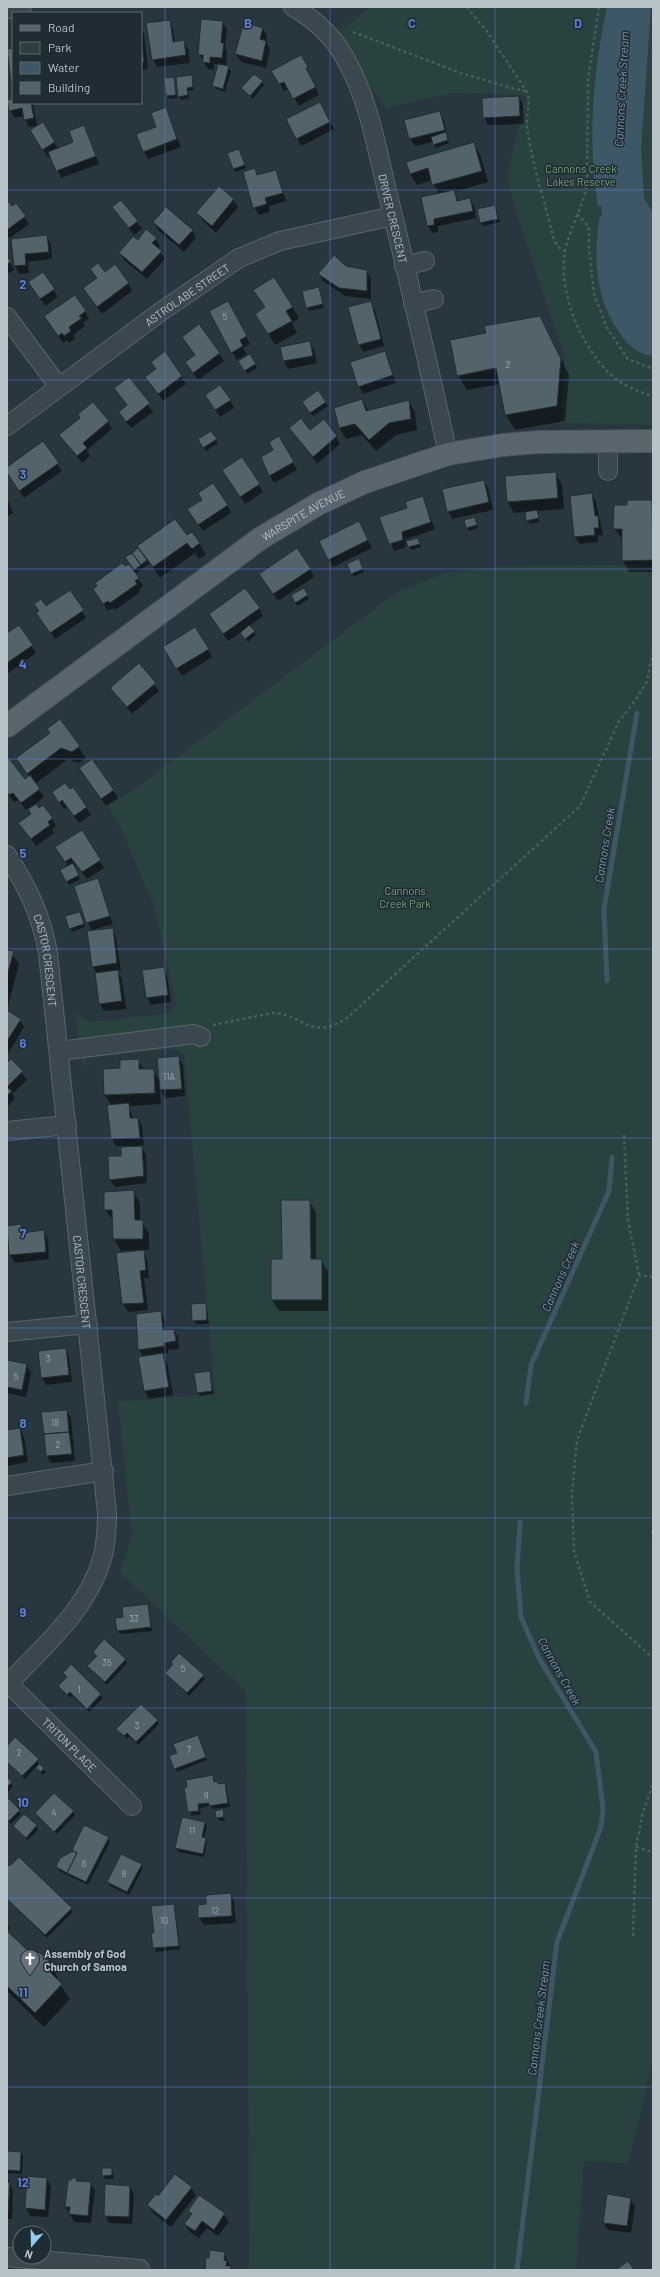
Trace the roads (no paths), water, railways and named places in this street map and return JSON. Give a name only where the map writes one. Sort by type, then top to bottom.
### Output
[{"type":"main road","name":"WARSPITE AVENUE","points":[[7,726],[261,538],[318,504],[365,482],[448,454],[503,444],[653,440]]},
{"type":"street","points":[[7,9],[22,7]]},
{"type":"street","name":"DRIVER CRESCENT","points":[[293,7],[310,18],[329,34],[338,45],[352,71],[367,112],[393,216],[448,454]]},
{"type":"street","name":"ASTROLABE STREET","points":[[7,426],[239,258],[280,241],[393,216]]},
{"type":"street","points":[[404,266],[425,261]]},
{"type":"street","points":[[413,304],[434,299]]},
{"type":"street","points":[[7,316],[58,388]]},
{"type":"street","points":[[608,441],[608,471]]},
{"type":"street","name":"CASTOR CRESCENT","points":[[7,855],[22,878],[39,912],[48,953],[104,1471],[107,1513],[106,1533],[102,1558],[92,1584],[78,1607],[59,1630],[8,1684]]},
{"type":"street","points":[[59,1051],[194,1034],[201,1037]]},
{"type":"street","points":[[7,1132],[66,1125]]},
{"type":"street","points":[[7,1332],[88,1324]]},
{"type":"street","points":[[7,1486],[104,1471]]},
{"type":"street","name":"TRITON PLACE","points":[[8,1684],[132,1806]]},
{"type":"street","points":[[7,2257],[140,2269]]},
{"type":"water","points":[[607,7],[651,7],[641,148],[644,198],[653,213],[653,356],[642,353],[633,348],[619,332],[605,305],[598,276],[598,231],[600,216],[602,216],[601,206],[598,206],[595,181],[592,131],[595,81]]},
{"type":"waterway","name":"Cannons Creek","points":[[607,981],[604,909],[637,713]]},
{"type":"waterway","name":"Cannons Creek","points":[[526,1403],[531,1365],[609,1191],[612,1157]]},
{"type":"waterway","name":"Cannons Creek Stream","points":[[517,2270],[557,1942],[601,1827],[603,1809],[596,1752],[539,1658],[521,1617],[517,1569],[520,1522]]},
{"type":"place","name":"Assembly of God Church of Samoa","points":[[30,1976]]},
{"type":"park label","name":"Cannons Creek Lakes Reserve","points":[[581,174]]},
{"type":"park label","name":"Cannons Creek Park","points":[[405,896]]}]
